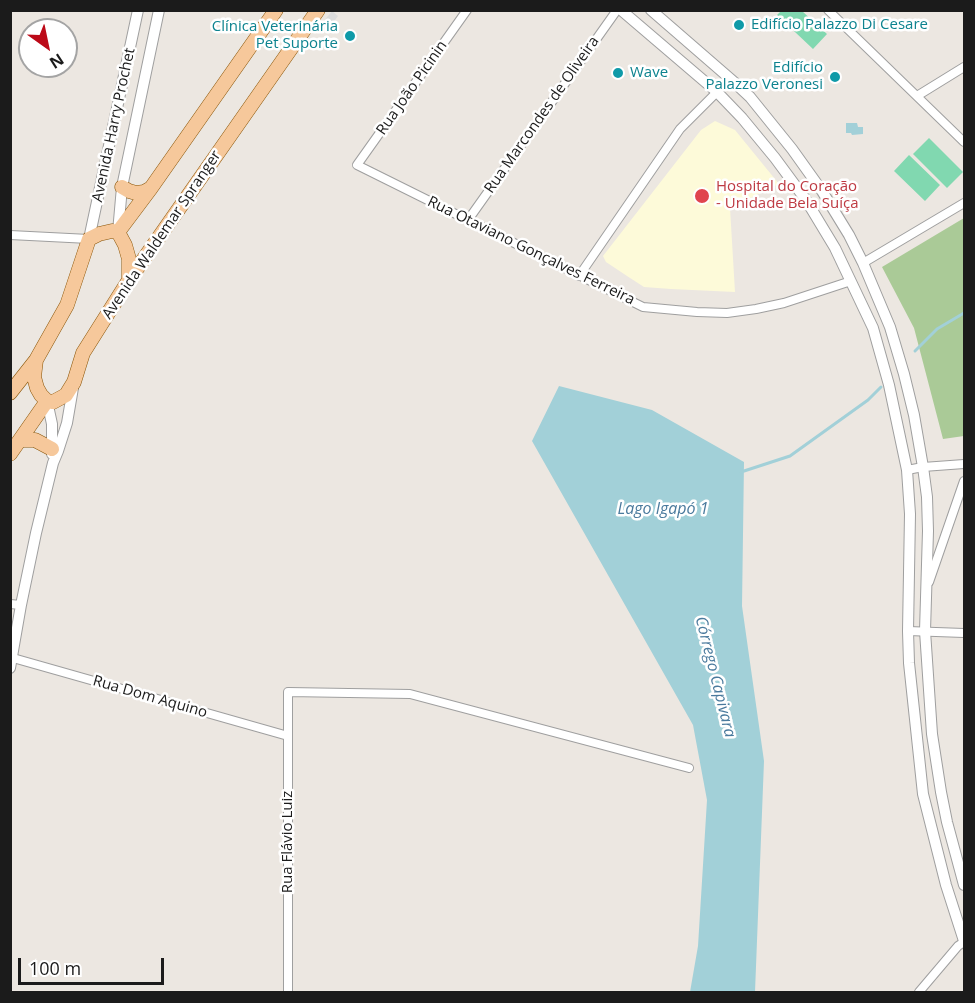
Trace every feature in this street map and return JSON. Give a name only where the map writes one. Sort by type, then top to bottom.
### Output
[{"type":"main road","points":[[118,232],[276,10]]},
{"type":"main road","name":"Avenida Waldemar Spranger","points":[[10,454],[47,401],[53,402],[66,395],[74,382],[83,353],[129,280],[318,10]]},
{"type":"main road","points":[[122,187],[136,193],[151,188]]},
{"type":"main road","points":[[10,393],[36,360],[67,305],[90,239],[99,234],[118,232]]},
{"type":"main road","points":[[118,232],[129,259],[129,280]]},
{"type":"main road","points":[[36,360],[34,377],[41,396],[47,401]]},
{"type":"main road","points":[[20,440],[34,440],[52,456]]},
{"type":"street","name":"Avenida Harry Prochet","points":[[90,239],[138,10]]},
{"type":"street","name":"Avenida Harry Prochet","points":[[118,232],[122,187],[159,10]]},
{"type":"street","name":"Rua João Picinin","points":[[357,165],[467,10]]},
{"type":"street","points":[[619,10],[717,92],[775,158],[799,190],[834,248],[873,328],[892,395],[907,470],[910,514],[909,663],[923,794],[932,835],[960,916],[964,942],[958,946],[919,993]]},
{"type":"street","name":"Rua Marcondes de Oliveira","points":[[468,220],[619,10]]},
{"type":"street","points":[[828,10],[964,142]]},
{"type":"street","points":[[652,11],[734,82],[760,110],[813,177],[849,235],[890,327],[914,415],[927,497],[925,631],[932,734],[947,822],[964,885]]},
{"type":"street","points":[[917,96],[964,68]]},
{"type":"street","points":[[579,276],[680,129],[717,92]]},
{"type":"street","name":"Rua Otaviano Gonçalves Ferreira","points":[[357,165],[643,307],[727,313],[784,303],[851,281]]},
{"type":"street","points":[[863,263],[964,203]]},
{"type":"street","points":[[10,235],[90,239]]},
{"type":"street","points":[[52,456],[58,451],[67,423],[74,382]]},
{"type":"street","points":[[12,663],[16,604],[52,456],[52,424],[47,401]]},
{"type":"street","points":[[907,470],[964,464]]},
{"type":"street","points":[[926,591],[964,481]]},
{"type":"street","points":[[908,631],[964,633]]},
{"type":"street","name":"Rua Dom Aquino","points":[[12,663],[288,736]]},
{"type":"street","name":"Rua Flávio Luiz","points":[[288,993],[288,692],[410,694],[689,768]]},
{"type":"street","points":[[923,794],[941,792]]},
{"type":"shaded area","points":[[332,11],[338,16],[327,31],[319,27]]},
{"type":"shaded area","name":"Hospital do Coração - Unidade Bela Suíça","points":[[715,121],[735,130],[779,184],[730,208],[735,292],[644,287],[606,262],[603,256],[701,130]]},
{"type":"green space","points":[[782,10],[802,11],[827,34],[813,49],[777,15]]},
{"type":"green space","points":[[929,138],[963,172],[947,188],[913,154]]},
{"type":"green space","points":[[909,155],[940,185],[925,201],[894,171]]},
{"type":"green space","points":[[964,218],[964,436],[943,439],[914,328],[882,267]]},
{"type":"water","points":[[846,123],[857,123],[858,127],[863,127],[863,134],[846,133]]},
{"type":"water","name":"Lago Igapó 1","points":[[559,386],[652,410],[744,462],[742,606],[764,761],[755,992],[690,992],[698,946],[707,800],[693,725],[532,441]]},
{"type":"waterway","name":"Córrego Capivara","points":[[915,351],[937,329],[964,313]]},
{"type":"waterway","name":"Córrego Capivara","points":[[741,472],[790,456],[868,400],[881,387]]},
{"type":"place","name":"Edifício Palazzo Di Cesare","points":[[739,25]]},
{"type":"place","name":"Clínica Veterinária Pet Suporte","points":[[350,36]]},
{"type":"place","name":"Wave","points":[[618,73]]},
{"type":"place","name":"Edifício Palazzo Veronesi","points":[[835,77]]},
{"type":"place","name":"Hospital do Coração - Unidade Bela Suíça","points":[[702,196]]}]
